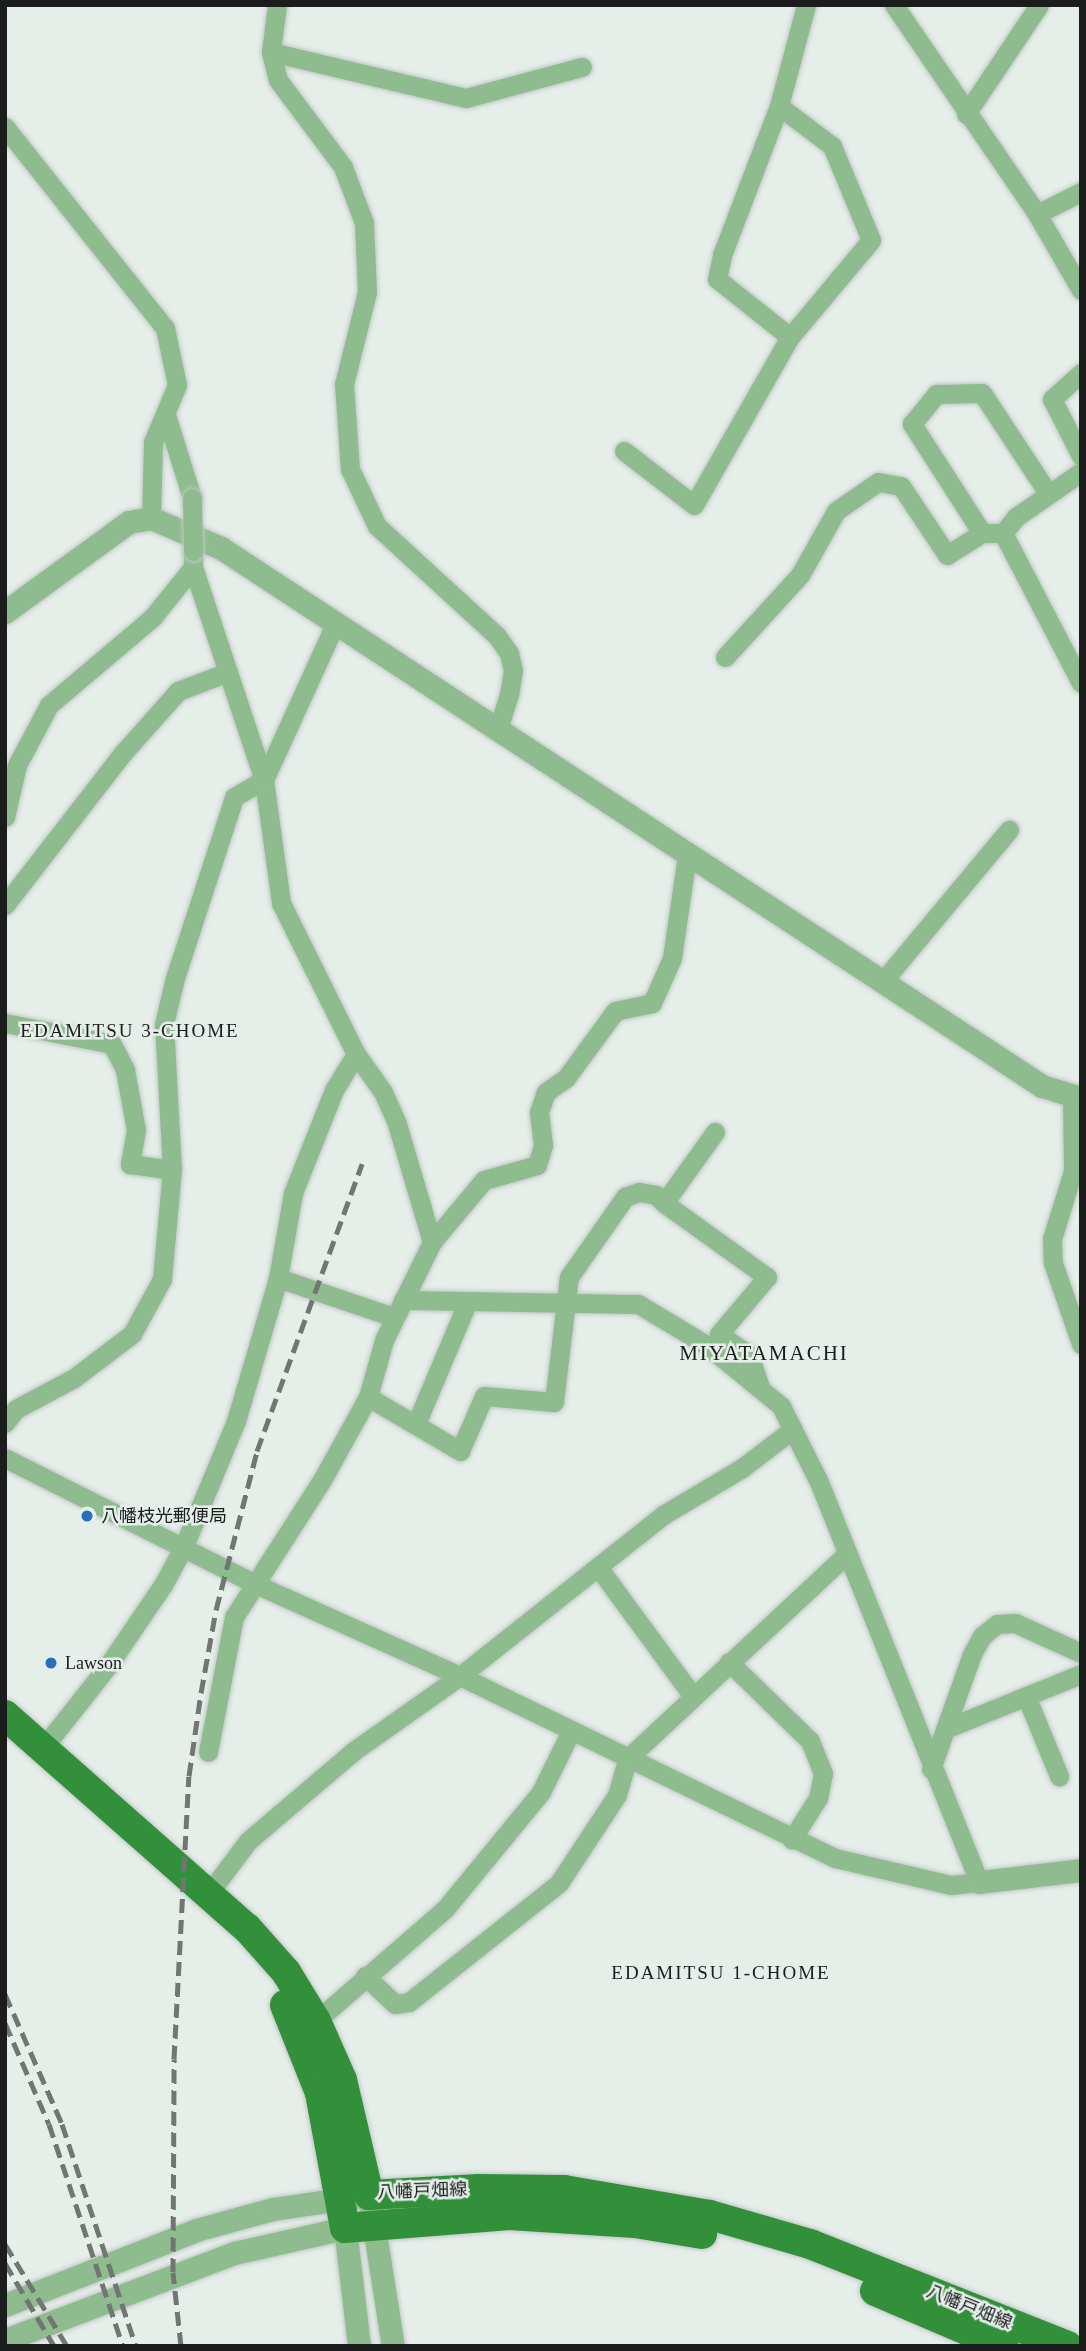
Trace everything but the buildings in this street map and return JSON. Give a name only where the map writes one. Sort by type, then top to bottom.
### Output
[{"type":"main road","name":"八幡戸畑線","points":[[5,1715],[209,1893],[269,1951],[316,2021],[342,2080],[361,2206],[345,2228]]},
{"type":"main road","points":[[5,1737],[241,1945],[270,1979],[311,2064],[361,2206]]},
{"type":"main road","name":"八幡戸畑線","points":[[361,2206],[479,2189],[564,2190],[710,2215],[810,2244],[1068,2346]]},
{"type":"main road","name":"八幡戸畑線","points":[[361,2206],[671,2228],[798,2262],[1004,2346]]},
{"type":"street","points":[[277,5],[271,52],[278,80],[342,167],[364,223],[367,292],[344,384],[343,426],[350,469],[377,526],[497,636],[509,653],[511,682],[498,730]]},
{"type":"street","points":[[790,337],[717,279],[722,255],[779,106],[806,5]]},
{"type":"street","points":[[894,5],[966,114],[1037,214],[1081,290]]},
{"type":"street","points":[[966,114],[1039,5]]},
{"type":"street","points":[[271,52],[467,97],[582,67]]},
{"type":"street","points":[[624,451],[694,505],[790,337],[872,240],[832,146],[779,106]]},
{"type":"street","points":[[5,127],[165,328],[177,384],[153,442],[151,518]]},
{"type":"street","points":[[1037,214],[1081,192]]},
{"type":"street","points":[[1081,373],[1052,400],[1081,456]]},
{"type":"street","points":[[982,533],[912,424],[936,394],[982,393],[1048,493]]},
{"type":"street","points":[[166,415],[192,498],[193,559],[264,780],[281,903],[356,1054],[383,1092],[396,1120],[432,1242]]},
{"type":"street","points":[[725,657],[800,575],[836,511],[878,482],[901,486],[947,555],[982,533],[1003,533],[1048,493],[1081,472]]},
{"type":"street","points":[[5,612],[130,522],[151,518],[221,548],[687,856],[1042,1086],[1076,1097],[1073,1171],[1052,1240],[1053,1263],[1081,1345]]},
{"type":"street","points":[[1003,533],[1081,682]]},
{"type":"street","points":[[5,817],[17,765],[49,705],[152,618],[193,559]]},
{"type":"street","points":[[5,1423],[16,1409],[74,1378],[132,1334],[162,1279],[172,1170],[164,1024],[234,797],[264,780],[335,624]]},
{"type":"street","points":[[5,905],[123,753],[178,691],[228,672]]},
{"type":"street","points":[[883,981],[1009,830]]},
{"type":"street","points":[[208,1752],[234,1617],[253,1583],[321,1480],[368,1397],[398,1308],[432,1242],[484,1180],[537,1165],[543,1145],[539,1112],[546,1092],[566,1078],[615,1011],[652,1003],[672,958],[687,856]]},
{"type":"street","points":[[5,1023],[113,1044],[125,1070],[136,1130],[130,1164],[172,1170]]},
{"type":"street","points":[[43,1748],[107,1667],[163,1585],[184,1546],[236,1421],[278,1278],[293,1192],[334,1090],[356,1054]]},
{"type":"street","points":[[664,1203],[715,1132]]},
{"type":"street","points":[[368,1397],[460,1451],[484,1396],[554,1402],[569,1302],[569,1277],[625,1197],[639,1192],[656,1195],[767,1277],[719,1334],[749,1355],[761,1389]]},
{"type":"street","points":[[278,1278],[398,1308],[467,1303],[638,1304],[708,1346],[761,1389],[780,1406],[793,1429],[979,1882]]},
{"type":"street","points":[[416,1424],[467,1303]]},
{"type":"street","points":[[209,1893],[248,1841],[355,1750],[460,1676],[663,1515],[742,1468],[793,1429]]},
{"type":"street","points":[[5,1458],[253,1583],[460,1676],[570,1733],[792,1839],[892,1875],[951,1885],[1081,1870]]},
{"type":"street","points":[[365,1976],[395,2004],[409,2002],[559,1883],[617,1795],[627,1759],[692,1695],[845,1556]]},
{"type":"street","points":[[598,1567],[692,1695]]},
{"type":"street","points":[[931,1769],[972,1654],[982,1636],[998,1624],[1015,1623],[1081,1653]]},
{"type":"street","points":[[729,1662],[810,1741],[823,1773],[818,1798],[792,1839]]},
{"type":"street","points":[[945,1729],[1081,1674]]},
{"type":"street","points":[[1026,1696],[1059,1776]]},
{"type":"street","points":[[316,2021],[445,1909],[541,1792],[570,1733]]},
{"type":"street","points":[[361,2206],[393,2346]]},
{"type":"street","name":"八幡戸畑線","points":[[5,2305],[196,2230],[273,2209],[361,2206]]},
{"type":"street","points":[[345,2228],[359,2346]]},
{"type":"street","name":"八幡戸畑線","points":[[5,2340],[234,2253],[345,2228]]},
{"type":"railway","points":[[181,2346],[173,2272],[174,2059],[189,1776],[201,1693],[216,1610],[257,1451],[362,1164]]},
{"type":"railway","points":[[5,1994],[62,2124],[136,2346]]},
{"type":"railway","points":[[5,2023],[49,2124],[123,2346]]},
{"type":"railway","points":[[5,2244],[67,2346]]},
{"type":"railway","points":[[5,2263],[54,2346]]},
{"type":"place","name":"八幡枝光郵便局","points":[[87,1516]]},
{"type":"place","name":"Lawson","points":[[51,1663]]},
{"type":"district","name":"EDAMITSU 3-CHOME","points":[[130,1031]]},
{"type":"district","name":"MIYATAMACHI","points":[[764,1353]]},
{"type":"district","name":"EDAMITSU 1-CHOME","points":[[721,1973]]}]
